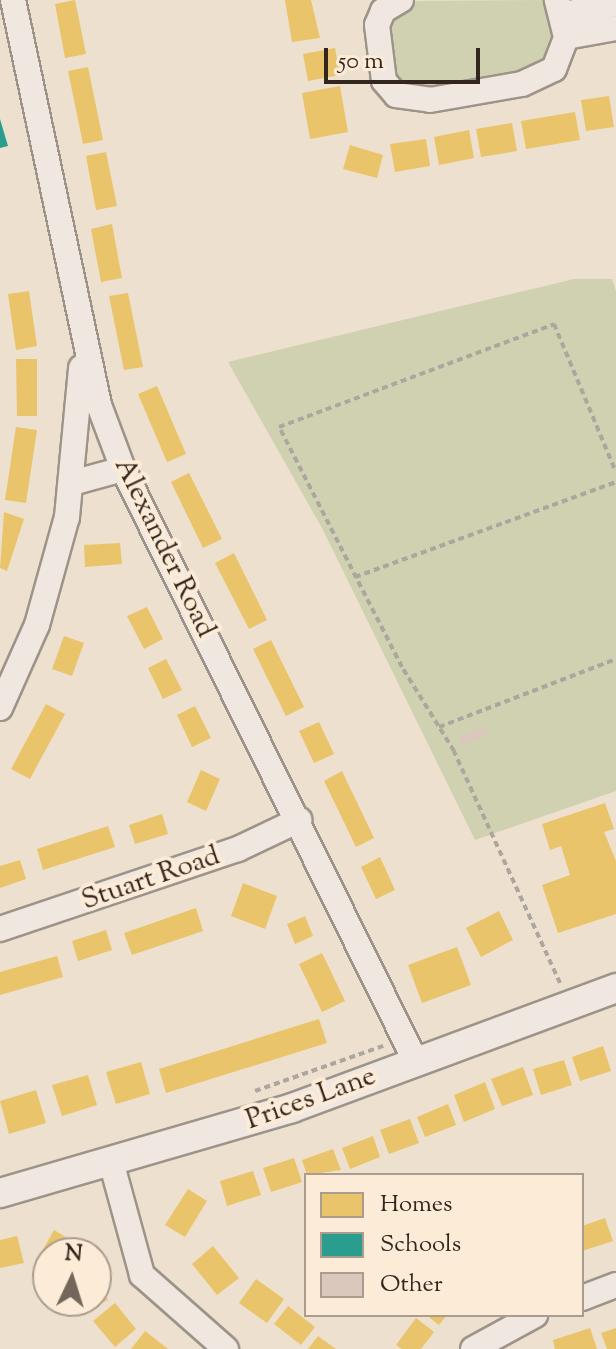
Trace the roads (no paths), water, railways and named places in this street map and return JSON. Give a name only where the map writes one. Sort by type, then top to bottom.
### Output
[{"type":"street","name":"Alexander Road","points":[[13,0],[82,348],[123,469],[415,1060]]},
{"type":"street","points":[[401,0],[383,11],[376,39],[384,81],[411,99],[479,94],[544,77],[562,17]]},
{"type":"street","points":[[562,17],[616,4]]},
{"type":"street","points":[[562,17],[616,28]]},
{"type":"street","points":[[0,708],[37,625],[72,483],[82,348]]},
{"type":"street","points":[[72,483],[123,469]]},
{"type":"street","name":"Stuart Road","points":[[0,929],[238,849],[299,820]]},
{"type":"street","name":"Prices Lane","points":[[0,1193],[112,1165],[616,988]]},
{"type":"street","points":[[112,1165],[142,1275],[226,1349]]},
{"type":"street","points":[[584,1297],[616,1285]]},
{"type":"street","points":[[473,1349],[531,1317]]}]
